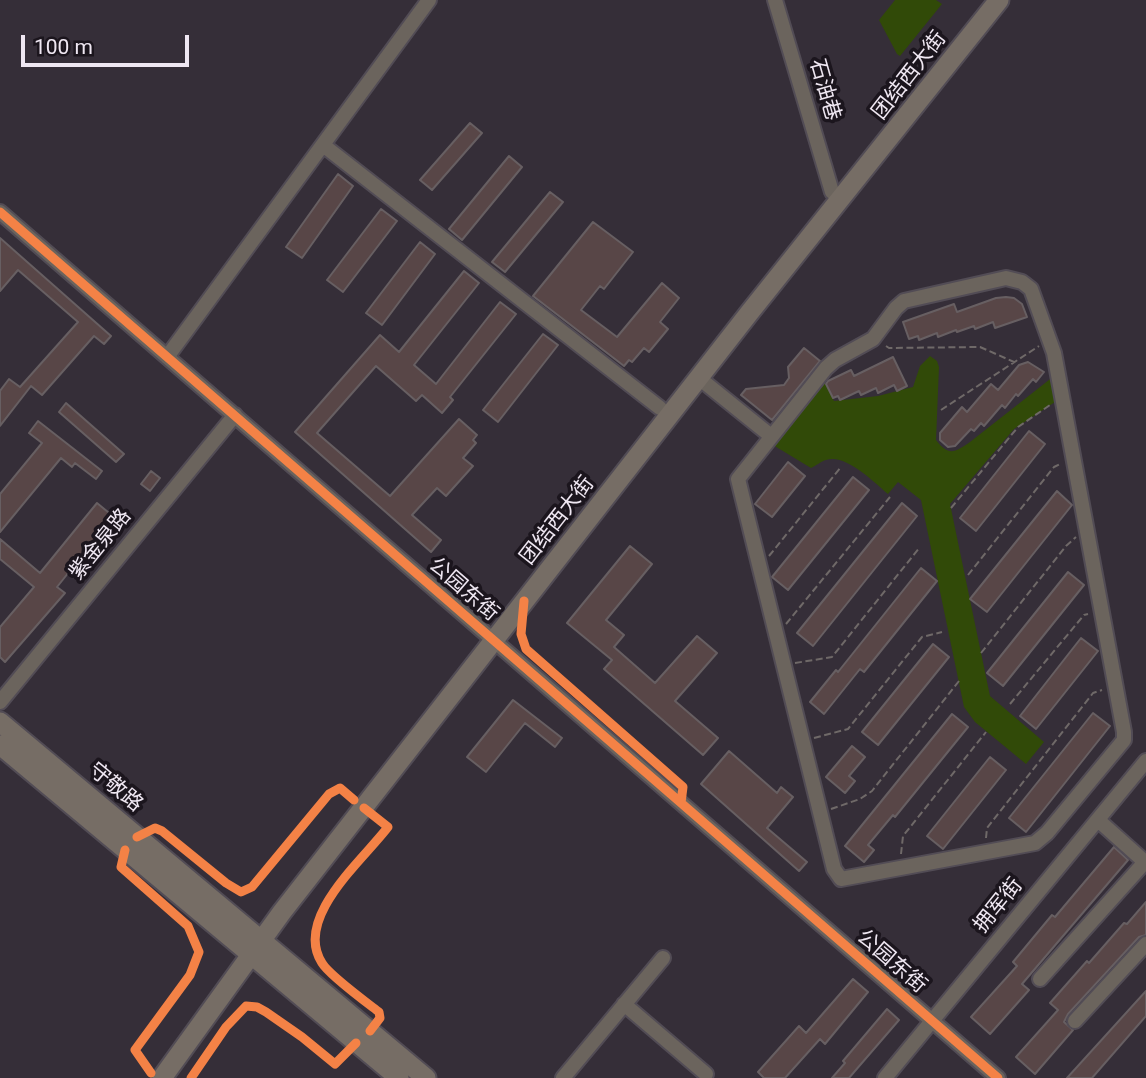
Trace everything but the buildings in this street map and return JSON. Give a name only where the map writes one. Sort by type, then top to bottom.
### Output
[{"type":"main road","name":"团结西大街","points":[[148,1078],[490,636],[660,408],[984,0]]},
{"type":"main road","name":"团结西大街","points":[[490,636],[999,0]]},
{"type":"main road","name":"守敬路","points":[[0,722],[252,944],[399,1078]]},
{"type":"main road","name":"守敬路","points":[[0,745],[426,1078]]},
{"type":"main road","name":"团结西大街","points":[[162,1078],[252,944]]},
{"type":"street","points":[[167,357],[429,0]]},
{"type":"street","name":"石油巷","points":[[775,0],[832,192]]},
{"type":"street","points":[[323,145],[660,408]]},
{"type":"street","name":"公园东街","points":[[0,212],[998,1078]]},
{"type":"street","points":[[1006,278],[1022,282],[1031,289],[1049,340],[1062,396],[1124,732],[1122,743],[1042,838],[1034,843],[841,879],[834,869],[738,479],[826,368],[873,339],[895,308],[904,301],[1006,278]]},
{"type":"street","points":[[699,378],[771,436]]},
{"type":"street","name":"紫金泉路","points":[[0,702],[234,415]]},
{"type":"street","name":"拥军街","points":[[885,1078],[1146,761]]},
{"type":"street","points":[[1040,979],[1145,863],[1098,820]]},
{"type":"street","points":[[1075,1021],[1146,944]]},
{"type":"street","points":[[563,1078],[663,958]]},
{"type":"street","points":[[624,1004],[706,1074]]},
{"type":"path","points":[[873,339],[889,348],[980,347],[1014,362]]},
{"type":"path","points":[[941,410],[1049,340]]},
{"type":"path","points":[[950,508],[1018,427],[1062,396]]},
{"type":"path","points":[[968,575],[1054,467],[1073,457]]},
{"type":"path","points":[[760,568],[841,467]]},
{"type":"path","points":[[777,636],[890,497]]},
{"type":"path","points":[[981,653],[1066,546],[1079,535],[1088,533]]},
{"type":"path","points":[[784,665],[831,657],[920,547]]},
{"type":"path","points":[[1010,704],[1084,615],[1102,611]]},
{"type":"path","points":[[803,741],[848,729],[922,637],[942,632]]},
{"type":"path","points":[[820,813],[868,795],[959,681]]},
{"type":"path","points":[[985,853],[987,828],[1093,693],[1116,685]]},
{"type":"path","points":[[900,869],[903,836],[986,732]]},
{"type":"green space","points":[[895,0],[936,0],[942,4],[900,56],[879,20]]},
{"type":"green space","points":[[930,356],[937,361],[939,367],[936,440],[949,451],[970,442],[1054,376],[1058,400],[1014,429],[950,504],[990,696],[1044,742],[1026,764],[975,722],[964,707],[921,500],[898,482],[888,494],[859,470],[842,461],[826,460],[811,468],[768,442],[822,377],[834,401],[878,396],[913,387],[920,366]]},
{"type":"cycle path","points":[[0,212],[998,1078]]},
{"type":"cycle path","points":[[524,601],[521,634],[526,649],[683,787],[681,803]]},
{"type":"cycle path","points":[[137,837],[155,828],[162,831],[241,892],[252,887],[329,794],[340,788],[354,800]]},
{"type":"cycle path","points":[[364,808],[388,827],[335,890],[317,927],[315,946],[326,968],[379,1012],[380,1018],[370,1031]]},
{"type":"cycle path","points":[[125,850],[121,867],[188,926],[199,952],[190,975],[135,1050],[151,1073]]},
{"type":"cycle path","points":[[191,1078],[226,1027],[246,1006],[257,1007],[266,1012],[335,1064],[356,1043]]}]
